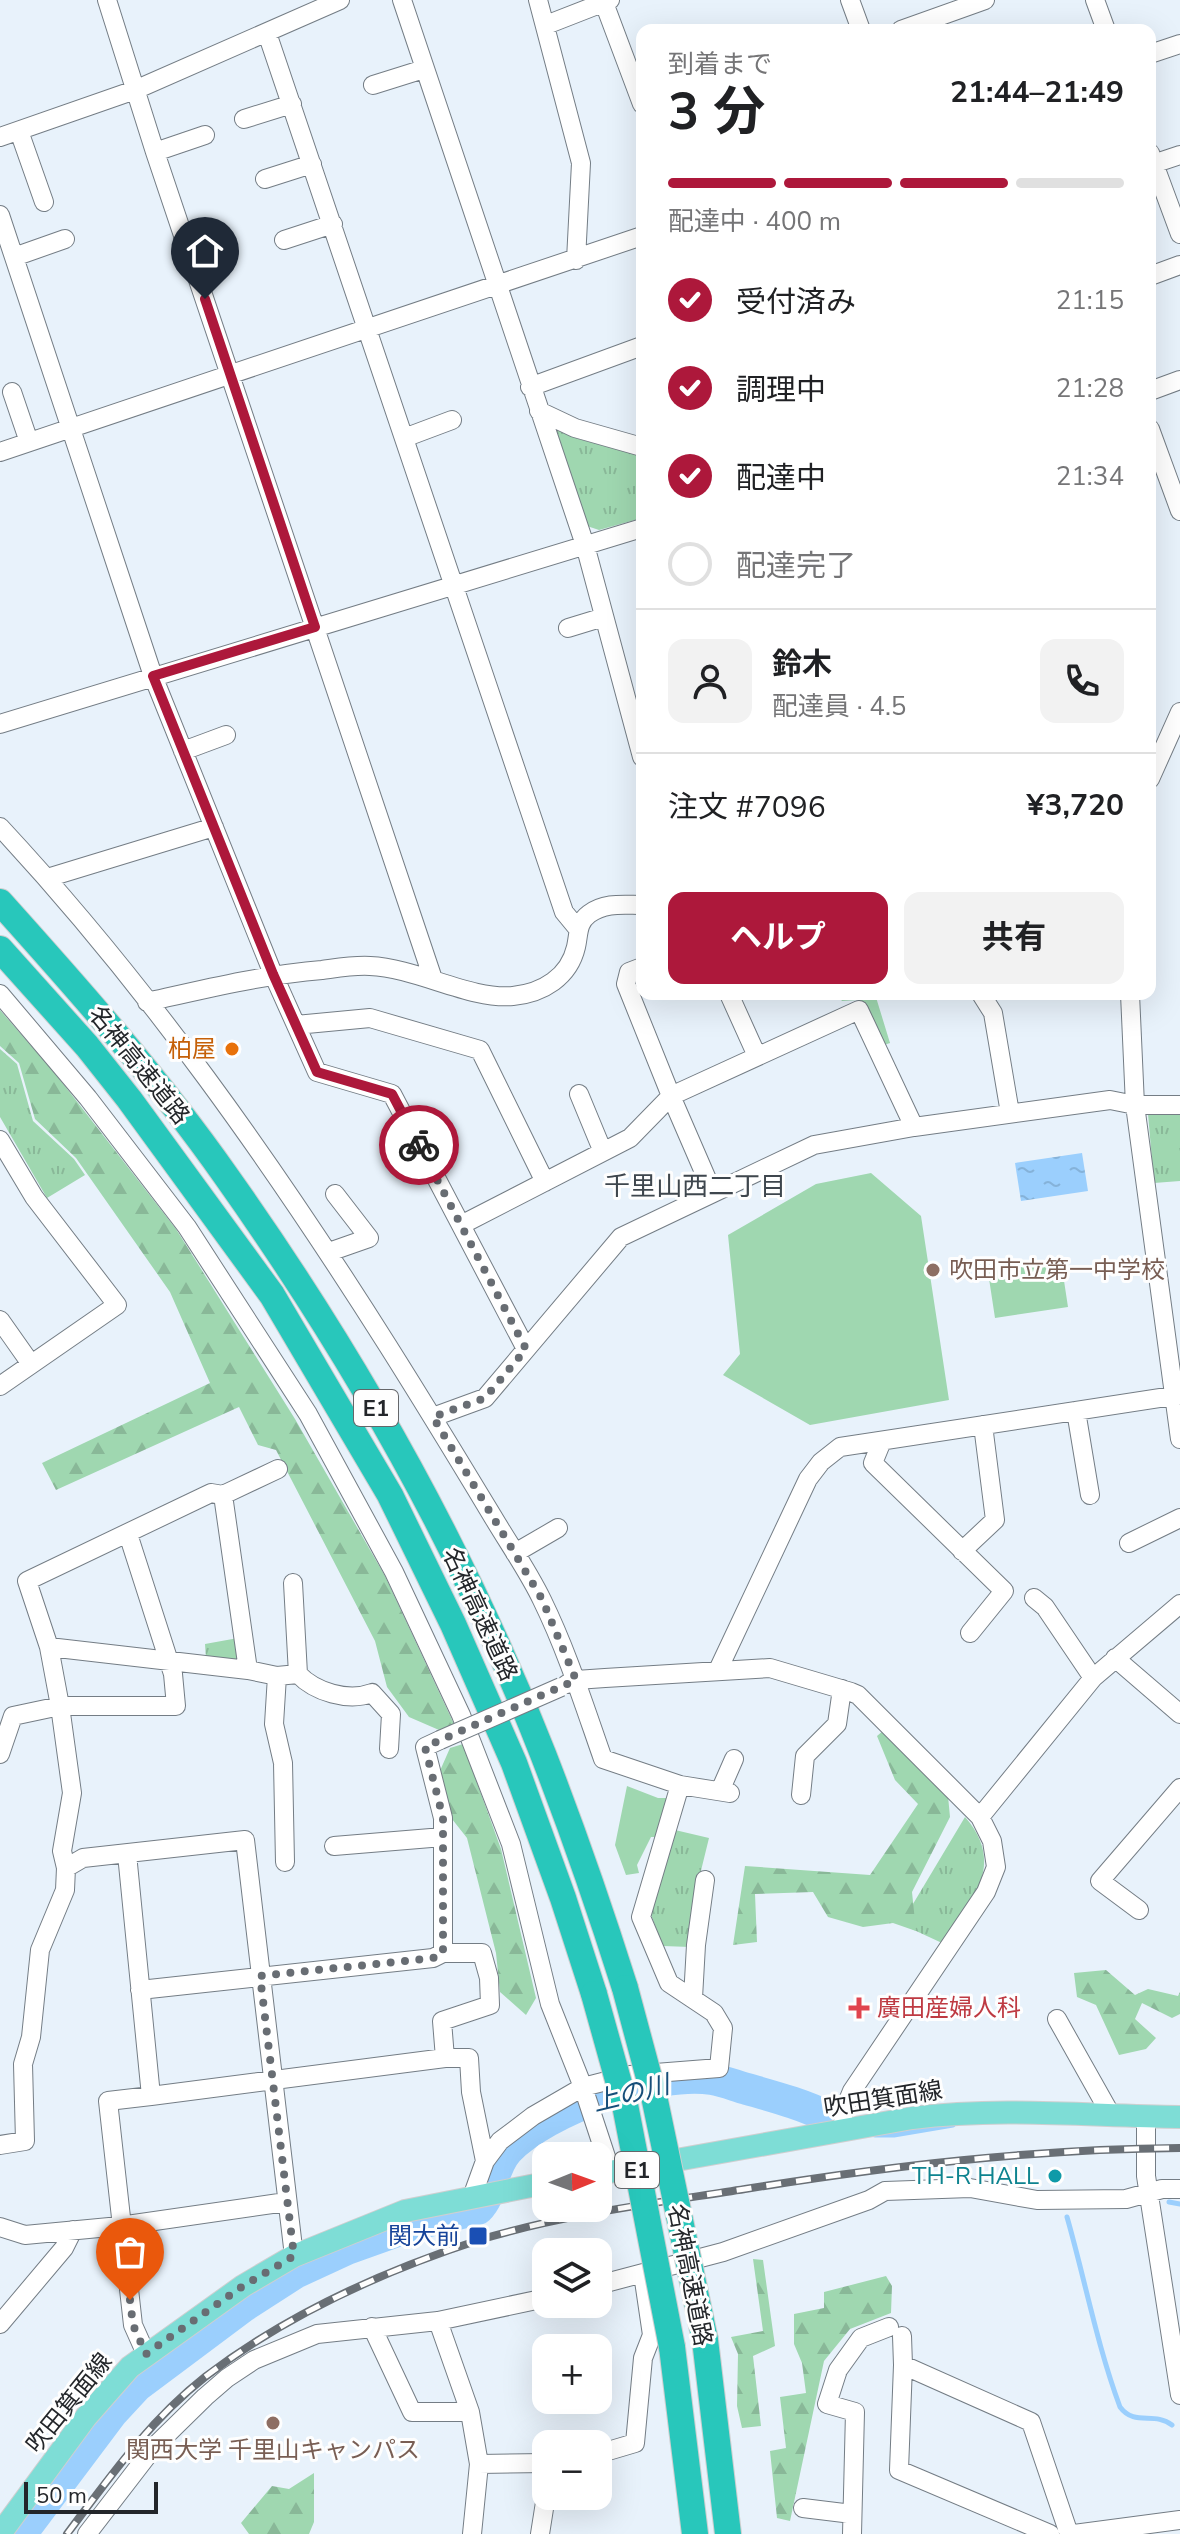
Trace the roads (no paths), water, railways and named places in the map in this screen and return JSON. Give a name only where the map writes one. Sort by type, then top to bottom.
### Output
[{"type":"highway","name":"名神高速道路","points":[[0,902],[158,1087],[225,1173],[273,1243],[363,1385],[417,1481],[493,1640],[542,1752],[594,1890],[654,2096],[705,2340],[728,2534]]},
{"type":"highway","name":"名神高速道路","points":[[0,949],[87,1046],[165,1145],[272,1295],[390,1495],[508,1749],[563,1898],[625,2105],[672,2347],[695,2534]]},
{"type":"main road","name":"吹田箕面線","points":[[612,2172],[912,2118],[956,2113],[1025,2111],[1180,2117]]},
{"type":"main road","name":"吹田箕面線","points":[[0,2534],[86,2417],[130,2367],[243,2286],[294,2256],[405,2211],[532,2186]]},
{"type":"street","points":[[107,0],[155,152],[433,979]]},
{"type":"street","points":[[0,137],[135,90],[340,0]]},
{"type":"street","points":[[402,0],[585,545],[636,735]]},
{"type":"street","points":[[538,0],[581,163],[576,260]]},
{"type":"street","points":[[850,0],[859,24]]},
{"type":"street","points":[[914,24],[957,5],[985,0]]},
{"type":"street","points":[[1095,0],[1104,24]]},
{"type":"street","points":[[546,25],[606,1],[636,87]]},
{"type":"street","points":[[267,33],[564,912],[578,929]]},
{"type":"street","points":[[1156,52],[1180,44]]},
{"type":"street","points":[[373,85],[424,69]]},
{"type":"street","points":[[244,119],[292,104]]},
{"type":"street","points":[[19,131],[44,202]]},
{"type":"street","points":[[155,152],[205,135]]},
{"type":"street","points":[[1156,160],[1180,155]]},
{"type":"street","points":[[265,179],[312,164]]},
{"type":"street","points":[[1156,174],[1180,234]]},
{"type":"street","points":[[0,215],[153,676],[273,974],[317,1072],[392,1094],[526,1349]]},
{"type":"street","points":[[284,240],[333,224]]},
{"type":"street","points":[[0,452],[636,238]]},
{"type":"street","points":[[14,257],[65,239]]},
{"type":"street","points":[[1156,274],[1180,265]]},
{"type":"street","points":[[530,387],[636,348]]},
{"type":"street","points":[[1156,389],[1180,380]]},
{"type":"street","points":[[12,392],[29,442]]},
{"type":"street","points":[[539,411],[575,428],[636,445]]},
{"type":"street","points":[[404,438],[452,420]]},
{"type":"street","points":[[1156,445],[1180,511]]},
{"type":"street","points":[[0,724],[636,530]]},
{"type":"street","points":[[569,628],[604,617]]},
{"type":"street","points":[[1156,766],[1180,712]]},
{"type":"street","points":[[183,751],[226,735]]},
{"type":"street","points":[[0,827],[47,878],[147,1002],[229,1110],[329,1252],[542,1599],[569,1684],[587,1714],[603,1759],[680,1785],[725,1792],[734,1759]]},
{"type":"street","points":[[47,878],[214,827]]},
{"type":"street","points":[[147,1002],[273,974],[368,965],[400,969],[492,996],[514,996],[547,988],[566,971],[576,947],[578,929],[588,915],[610,905],[636,905]]},
{"type":"street","points":[[636,969],[629,972],[626,984],[713,1193]]},
{"type":"street","points":[[0,994],[88,1098],[187,1227],[308,1414],[394,1572],[461,1715],[511,1844],[550,2004],[586,2098],[597,2142]]},
{"type":"street","points":[[732,1000],[757,1056]]},
{"type":"street","points":[[985,1000],[993,1013],[1010,1113]]},
{"type":"street","points":[[1130,1000],[1135,1105],[1177,1395],[1180,1439]]},
{"type":"street","points":[[461,1225],[630,1138],[671,1096],[859,1010],[914,1127]]},
{"type":"street","points":[[296,1025],[370,1018],[480,1050],[545,1182]]},
{"type":"street","points":[[579,1094],[603,1152]]},
{"type":"street","points":[[433,1417],[485,1398],[621,1237],[814,1145],[914,1127],[1110,1100],[1135,1105],[1180,1105]]},
{"type":"street","points":[[0,1140],[34,1197],[117,1305],[0,1386]]},
{"type":"street","points":[[329,1252],[369,1238],[335,1194]]},
{"type":"street","points":[[0,1320],[31,1364]]},
{"type":"street","points":[[718,1670],[808,1479],[821,1462],[840,1447],[1177,1395]]},
{"type":"street","points":[[1076,1411],[1090,1495]]},
{"type":"street","points":[[962,1551],[995,1520],[983,1425]]},
{"type":"street","points":[[882,1441],[873,1463],[1004,1591],[970,1633]]},
{"type":"street","points":[[0,2145],[25,2141],[23,2064],[31,2037],[40,1950],[65,1890],[66,1868],[62,1851],[72,1793],[49,1647],[27,1581],[211,1493],[223,1495],[278,1469]]},
{"type":"street","points":[[223,1495],[248,1670]]},
{"type":"street","points":[[1129,1543],[1180,1518]]},
{"type":"street","points":[[515,1553],[558,1528]]},
{"type":"street","points":[[0,1754],[13,1716],[60,1706],[176,1706],[170,1662],[128,1534]]},
{"type":"street","points":[[293,1583],[298,1674],[309,1686],[343,1695],[372,1693],[391,1714],[385,1740]]},
{"type":"street","points":[[1044,1601],[1093,1678]]},
{"type":"street","points":[[980,1817],[1093,1678],[1180,1604]]},
{"type":"street","points":[[49,1647],[277,1676],[298,1674]]},
{"type":"street","points":[[1115,1658],[1180,1714]]},
{"type":"street","points":[[443,1953],[443,1818],[425,1747],[569,1684],[770,1668],[858,1695],[980,1817],[992,1841],[996,1867],[986,1892],[852,2091],[843,2113],[844,2131]]},
{"type":"street","points":[[277,1676],[274,1724],[283,1763],[278,1842],[285,1862]]},
{"type":"street","points":[[801,1795],[805,1756],[837,1724],[842,1689]]},
{"type":"street","points":[[485,2161],[515,2128],[586,2098],[630,2075],[719,2068],[723,2028],[714,2013],[669,1983],[641,1917],[680,1785]]},
{"type":"street","points":[[1139,1910],[1100,1881],[1180,1788]]},
{"type":"street","points":[[334,1846],[443,1837]]},
{"type":"street","points":[[66,1868],[83,1858],[245,1840],[294,2256]]},
{"type":"street","points":[[127,1854],[151,2096]]},
{"type":"street","points":[[693,1998],[705,1880]]},
{"type":"street","points":[[140,1990],[433,1958],[443,1953],[482,1953],[489,1978],[490,2005],[442,2021],[445,2058]]},
{"type":"street","points":[[1057,2019],[1111,2115]]},
{"type":"street","points":[[146,2354],[133,2325],[108,2101],[445,2058],[469,2058],[471,2092],[485,2161],[481,2195]]},
{"type":"street","points":[[1146,2116],[1149,2193],[1180,2395]]},
{"type":"street","points":[[612,2282],[723,2252],[869,2200],[885,2191],[970,2188],[1037,2200],[1126,2199],[1172,2188],[1180,2189]]},
{"type":"street","points":[[0,2227],[25,2235],[120,2226],[286,2202]]},
{"type":"street","points":[[0,2324],[64,2248],[73,2230]]},
{"type":"street","points":[[612,2450],[635,2443],[643,2358],[652,2335],[643,2274]]},
{"type":"street","points":[[87,2534],[154,2447],[205,2397],[254,2360],[317,2334],[438,2321],[532,2301]]},
{"type":"street","points":[[438,2321],[476,2438],[479,2464],[472,2534]]},
{"type":"street","points":[[372,2327],[412,2412],[470,2412]]},
{"type":"street","points":[[852,2534],[855,2412],[827,2404],[838,2370],[861,2338],[895,2331],[903,2365],[899,2470],[1050,2534]]},
{"type":"street","points":[[903,2365],[1031,2422],[1072,2534],[1180,2520]]},
{"type":"street","points":[[479,2464],[532,2463]]},
{"type":"street","points":[[803,2508],[852,2514]]},
{"type":"street","points":[[540,2534],[544,2510]]},
{"type":"water","points":[[1082,1153],[1088,1191],[1021,1201],[1015,1163]]},
{"type":"waterway","name":"上の川","points":[[21,2534],[112,2413],[137,2386],[244,2306],[295,2273],[347,2249],[417,2224],[478,2209],[508,2150],[548,2121],[604,2096],[633,2087],[689,2078],[721,2081],[788,2101],[828,2117]]},
{"type":"waterway","points":[[875,2135],[894,2135],[953,2125]]},
{"type":"waterway","name":"上の川","points":[[1169,2202],[1180,2204]]},
{"type":"waterway","points":[[1067,2217],[1120,2407],[1132,2416],[1158,2419],[1172,2425]]},
{"type":"railway","points":[[67,2534],[148,2431],[205,2377],[268,2334],[336,2297],[443,2252],[511,2231],[577,2216],[799,2181],[1016,2155],[1180,2148]]},
{"type":"place","name":"柏屋","points":[[232,1049]]},
{"type":"place","name":"吹田市立第一中学校","points":[[933,1270]]},
{"type":"place","name":"廣田産婦人科","points":[[859,2008]]},
{"type":"place","name":"TH-R HALL","points":[[1055,2176]]},
{"type":"place","name":"関大前","points":[[478,2236]]},
{"type":"place","name":"関西大学 千里山キャンパス","points":[[273,2423]]},
{"type":"district","name":"千里山西二丁目","points":[[695,1186]]}]
